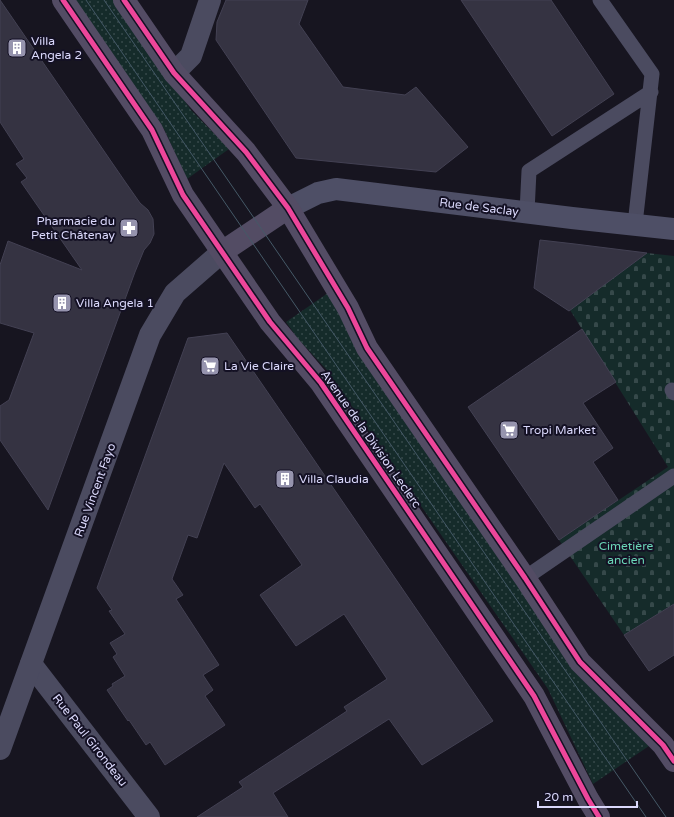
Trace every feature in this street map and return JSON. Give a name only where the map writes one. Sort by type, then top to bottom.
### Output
[{"type":"main road","name":"Avenue de la Division Leclerc","points":[[63,0],[152,130],[183,195],[270,322],[321,382],[534,696],[599,817]]},
{"type":"main road","points":[[124,0],[174,73],[246,152],[288,208],[348,308],[367,348],[525,578],[580,662],[663,746],[674,761]]},
{"type":"main road","name":"Rue de Saclay","points":[[288,208],[318,193],[336,189],[674,229]]},
{"type":"main road","points":[[222,252],[288,208]]},
{"type":"street","points":[[174,73],[191,56],[210,0]]},
{"type":"street","name":"Rue Vincent Fayo","points":[[0,749],[47,623],[150,335],[175,293],[222,252]]},
{"type":"street","name":"Rue Paul Girondeau","points":[[31,664],[150,817]]},
{"type":"lane","points":[[600,0],[652,74],[635,224]]},
{"type":"lane","points":[[527,212],[528,171],[651,92]]},
{"type":"lane","points":[[525,578],[674,476]]},
{"type":"green space","points":[[75,0],[115,0],[191,110],[229,149],[187,179],[164,129]]},
{"type":"green space","name":"Cimetière ancien","points":[[647,253],[674,256],[674,604],[624,635],[559,540],[668,467],[570,310]]},
{"type":"green space","points":[[328,293],[649,746],[593,784],[548,689],[326,369],[298,339],[286,322]]},
{"type":"building","name":"Villa Angela 1","points":[[0,0],[126,183],[140,203],[148,210],[153,219],[154,234],[150,243],[144,250],[135,272],[48,510],[0,440],[0,406],[9,400],[34,333],[0,323],[0,265],[8,241],[82,270],[21,182],[27,178],[16,164],[24,159],[0,122]]},
{"type":"building","points":[[226,0],[308,0],[299,24],[343,87],[405,95],[416,87],[468,147],[436,172],[296,158],[216,40],[217,22]]},
{"type":"building","points":[[461,0],[551,0],[614,94],[552,136]]},
{"type":"building","points":[[540,240],[647,253],[569,311],[534,288]]},
{"type":"building","points":[[582,329],[616,382],[583,403],[613,448],[593,462],[618,500],[559,540],[468,407]]},
{"type":"building","points":[[227,333],[493,721],[422,765],[389,719],[273,793],[288,817],[197,817],[243,787],[239,782],[347,711],[344,707],[387,679],[344,614],[296,646],[260,595],[302,565],[260,504],[255,508],[224,463],[197,538],[188,535],[172,579],[183,595],[176,599],[219,665],[203,675],[213,690],[205,696],[225,725],[165,765],[150,742],[146,745],[107,690],[113,686],[112,684],[125,676],[113,657],[117,654],[110,643],[125,634],[109,611],[112,610],[97,588],[188,338]]},
{"type":"building","points":[[674,604],[674,655],[649,671],[624,635]]},
{"type":"tram line","points":[[86,0],[646,817]]},
{"type":"tram line","points":[[104,0],[666,817]]},
{"type":"cycle path","points":[[63,0],[152,130],[183,195],[270,322],[321,383],[534,696],[599,817]]},
{"type":"cycle path","points":[[124,0],[174,73],[246,152],[288,208],[348,308],[367,348],[525,578],[580,662],[663,745],[674,761]]},
{"type":"place","name":"Villa Angela 2","points":[[17,48]]},
{"type":"place","name":"Pharmacie du Petit Châtenay","points":[[129,228]]},
{"type":"place","name":"Villa Angela 1","points":[[62,303]]},
{"type":"place","name":"La Vie Claire","points":[[210,366]]},
{"type":"place","name":"Tropi Market","points":[[509,430]]},
{"type":"place","name":"Villa Claudia","points":[[285,479]]}]
